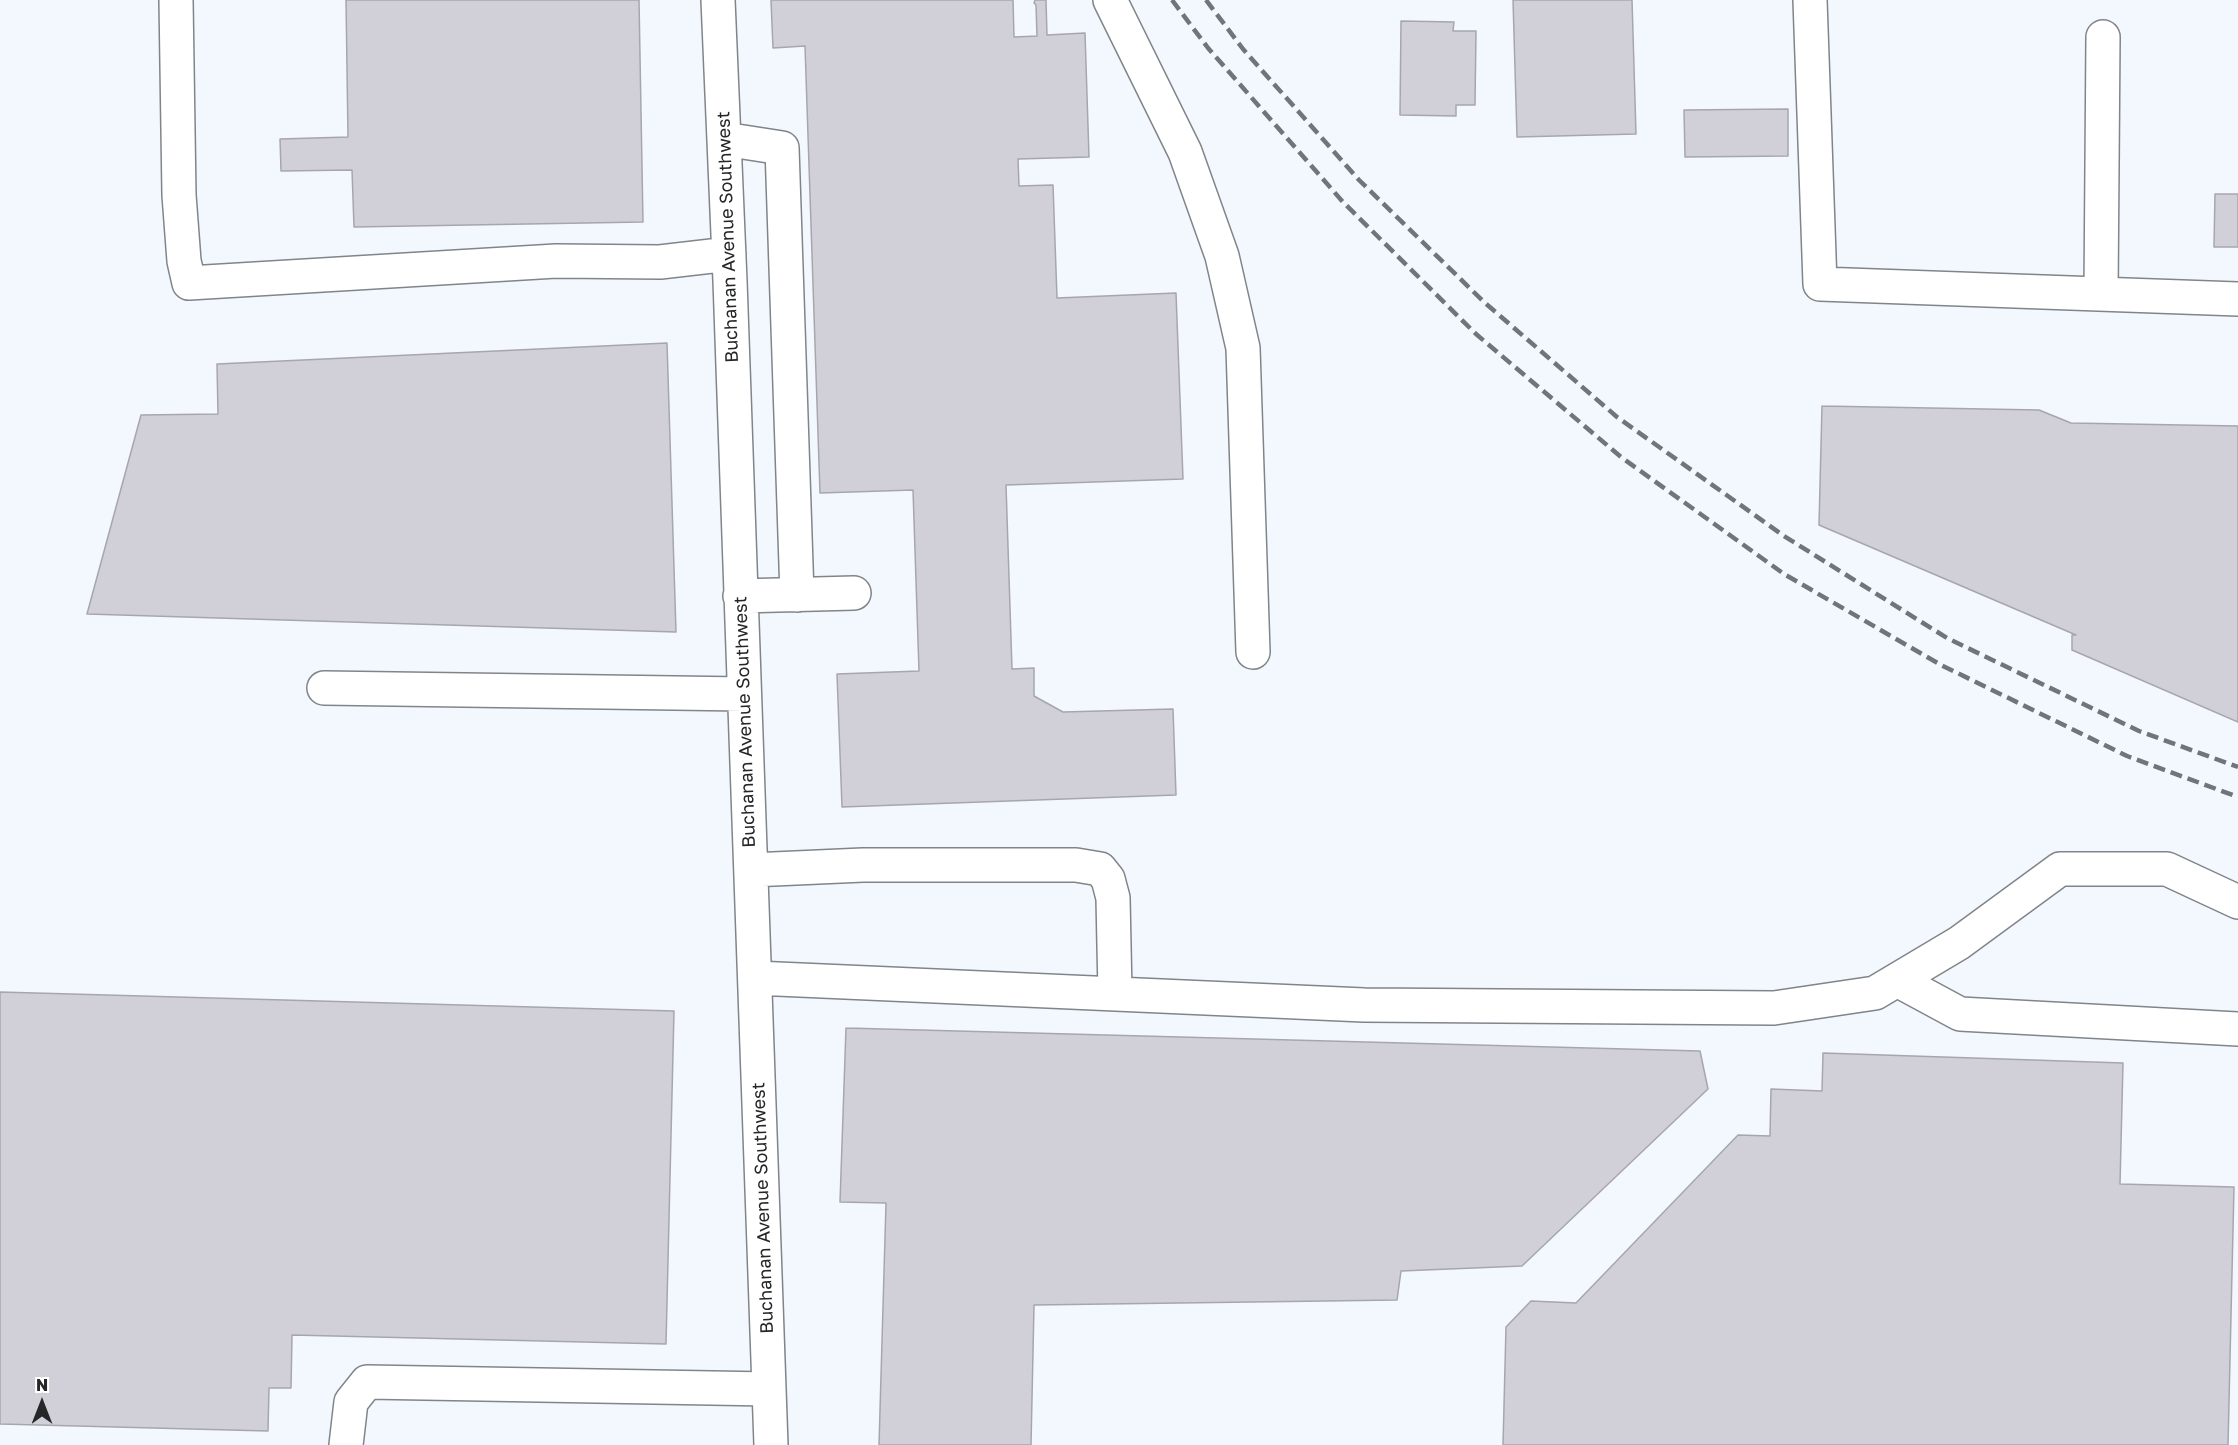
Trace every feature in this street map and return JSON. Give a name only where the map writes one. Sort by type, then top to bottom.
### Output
[{"type":"street","points":[[177,0],[179,195],[184,261],[189,283],[556,261],[660,262],[729,254]]},
{"type":"street","name":"Buchanan Avenue Southwest","points":[[718,0],[771,1445]]},
{"type":"street","points":[[1110,0],[1185,152],[1222,256],[1242,348],[1253,652]]},
{"type":"street","points":[[1810,0],[1820,284],[2238,299]]},
{"type":"street","points":[[2101,294],[2103,37]]},
{"type":"street","points":[[724,139],[782,148],[797,595]]},
{"type":"street","points":[[740,596],[854,593]]},
{"type":"street","points":[[324,688],[744,694]]},
{"type":"street","points":[[751,870],[863,865],[1076,865],[1100,869],[1108,879],[1113,898],[1115,993]]},
{"type":"street","points":[[755,978],[1364,1005],[1774,1008],[1875,993],[1959,943],[2060,870],[2167,870],[2238,902]]},
{"type":"street","points":[[1897,980],[1960,1014],[2238,1029]]},
{"type":"street","points":[[346,1445],[351,1402],[367,1382],[770,1389]]},
{"type":"building","points":[[346,0],[639,0],[643,222],[354,227],[352,170],[281,171],[280,139],[348,137]]},
{"type":"building","points":[[771,0],[1013,0],[1014,37],[1037,36],[1036,5],[1034,3],[1035,0],[1046,0],[1047,35],[1085,33],[1089,157],[1018,159],[1019,186],[1053,185],[1057,298],[1176,293],[1183,479],[1006,485],[1012,669],[1034,668],[1034,696],[1063,712],[1173,709],[1176,795],[842,807],[837,674],[919,671],[913,490],[820,493],[805,46],[773,48]]},
{"type":"building","points":[[1513,0],[1632,0],[1636,134],[1517,137]]},
{"type":"building","points":[[1401,21],[1454,22],[1453,31],[1476,31],[1475,105],[1456,105],[1456,116],[1400,115]]},
{"type":"building","points":[[1788,109],[1788,156],[1685,157],[1684,110]]},
{"type":"building","points":[[2215,194],[2238,194],[2238,247],[2214,247]]},
{"type":"building","points":[[667,343],[676,632],[87,614],[141,415],[218,414],[217,364]]},
{"type":"building","points":[[1822,406],[2039,410],[2071,423],[2238,426],[2238,722],[2072,650],[2072,635],[2076,635],[1819,525]]},
{"type":"building","points":[[0,992],[674,1011],[666,1344],[292,1335],[291,1388],[269,1388],[268,1431],[0,1424]]},
{"type":"building","points":[[846,1028],[1700,1051],[1708,1089],[1522,1266],[1401,1271],[1397,1300],[1034,1305],[1031,1445],[879,1445],[886,1203],[840,1202]]},
{"type":"building","points":[[1823,1053],[2123,1063],[2120,1184],[2234,1187],[2228,1445],[1503,1445],[1506,1327],[1531,1301],[1576,1303],[1738,1135],[1770,1136],[1771,1089],[1822,1091]]},
{"type":"railway","points":[[1172,0],[1208,48],[1343,202],[1476,334],[1621,457],[1784,574],[1941,665],[2127,756],[2238,797]]},
{"type":"railway","points":[[1206,0],[1243,49],[1359,180],[1484,302],[1617,417],[1784,536],[1947,638],[2139,731],[2238,767]]}]
